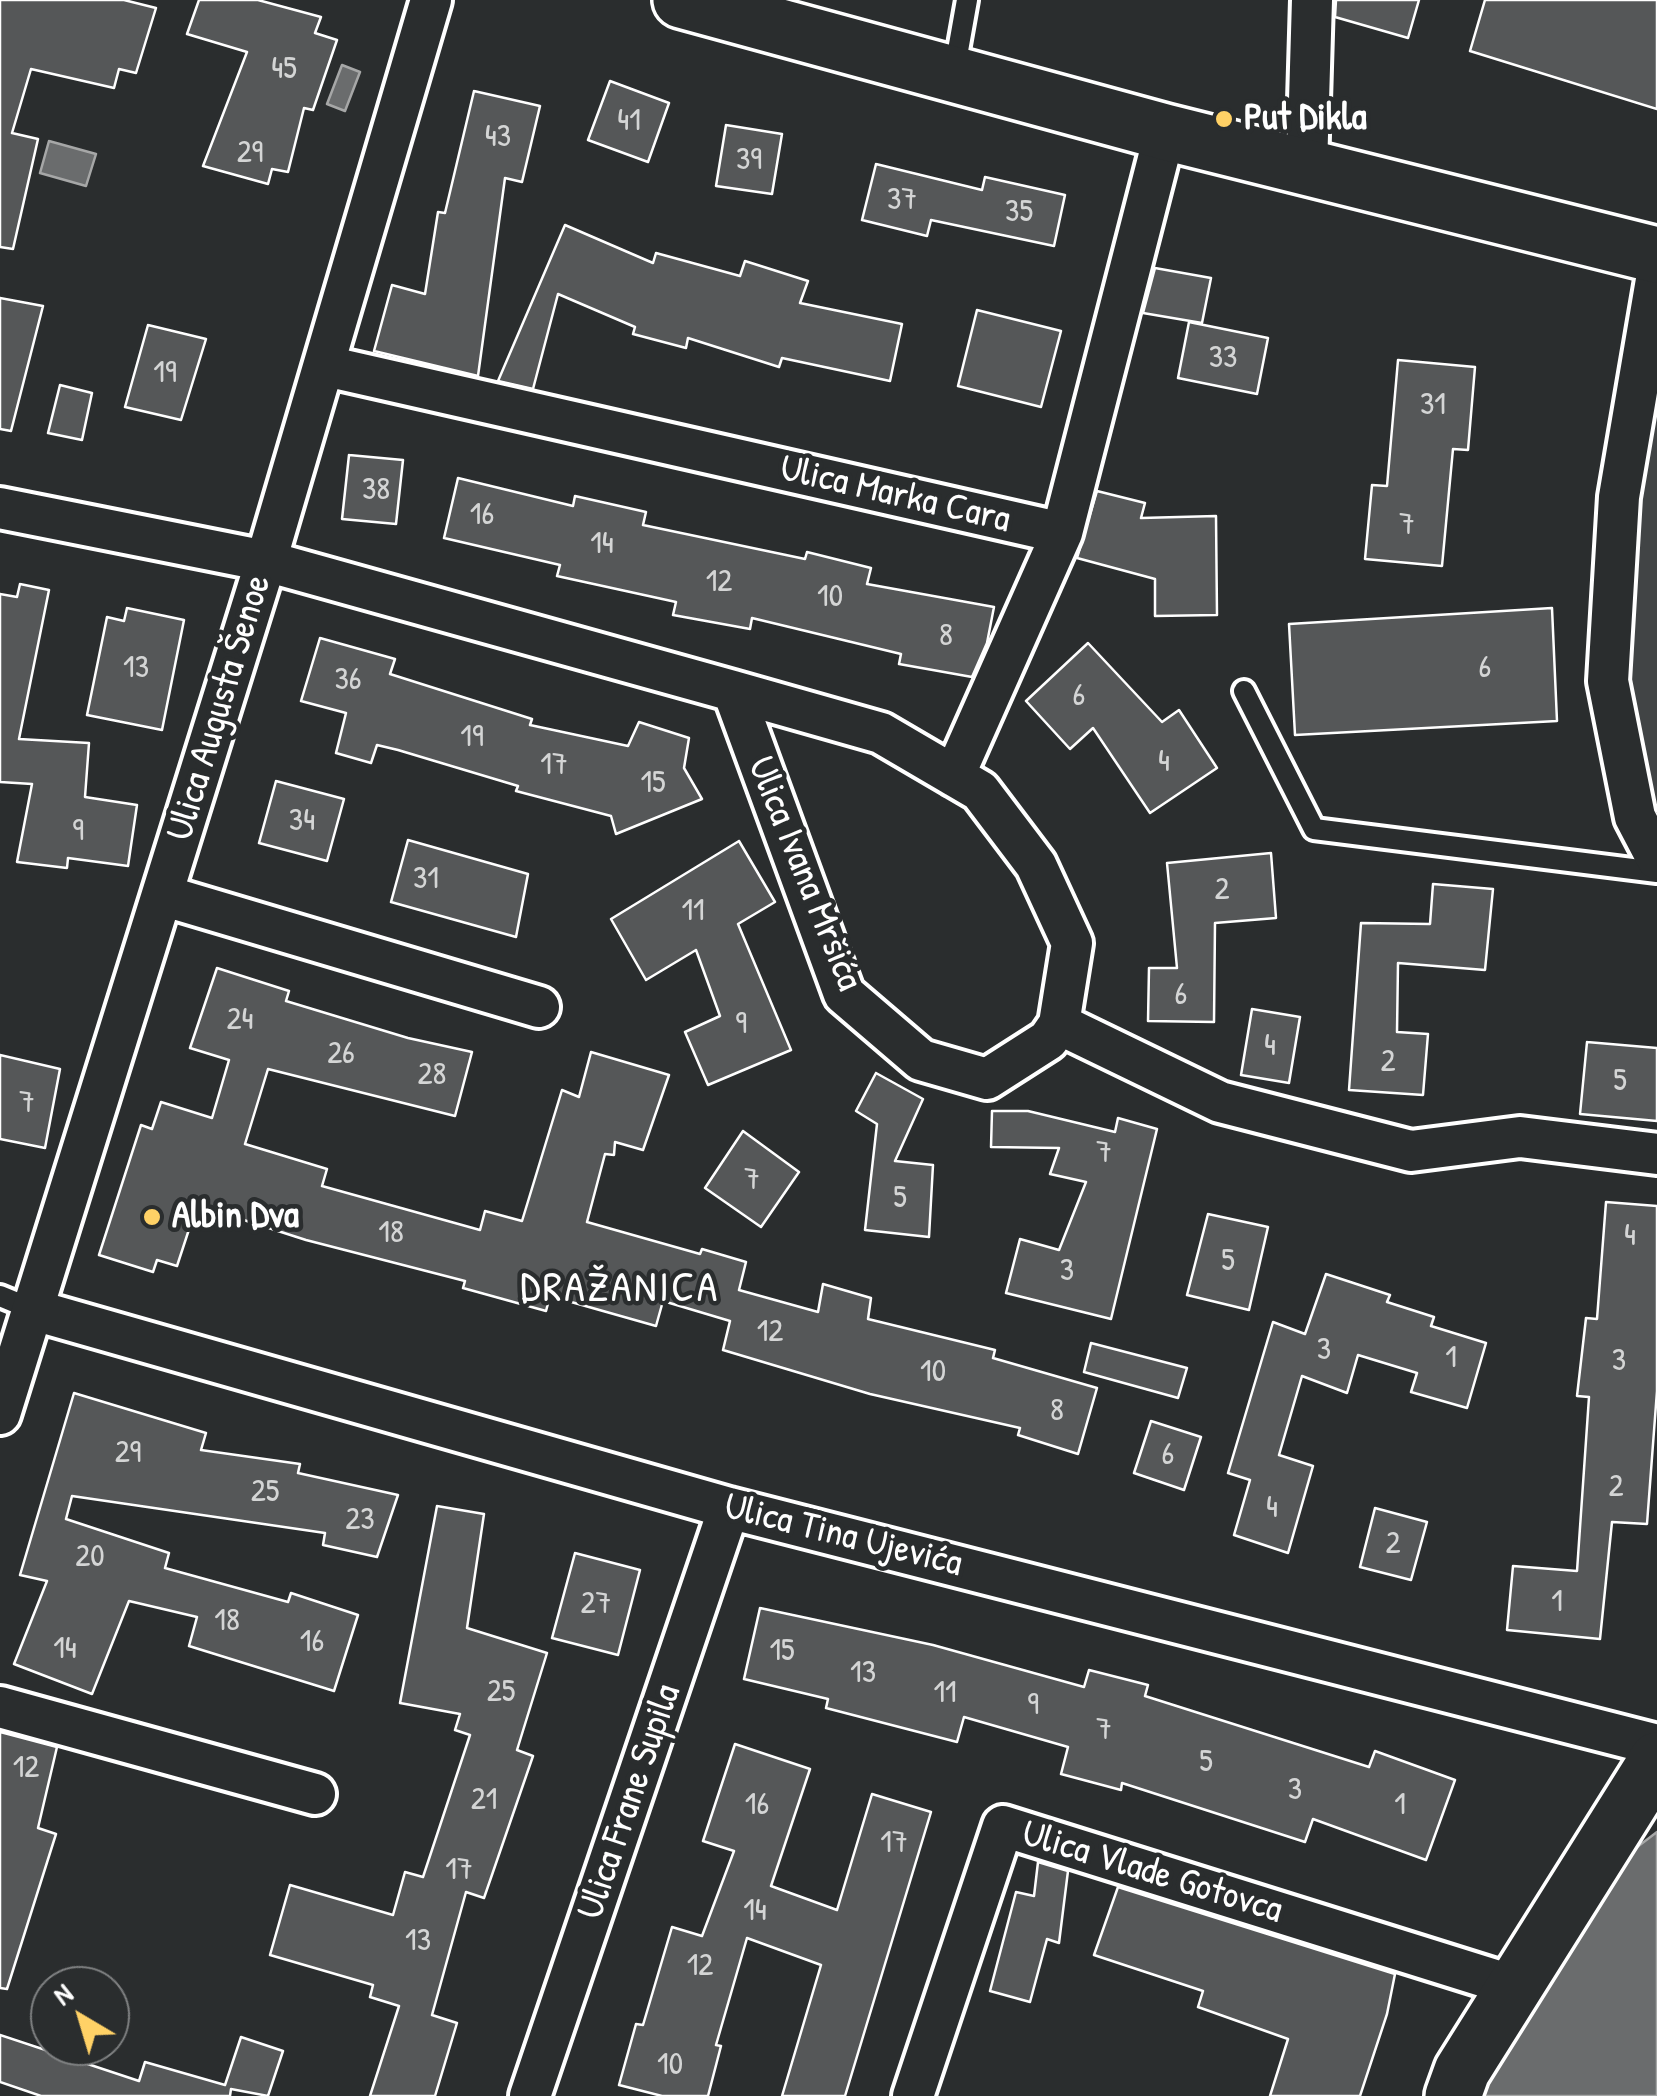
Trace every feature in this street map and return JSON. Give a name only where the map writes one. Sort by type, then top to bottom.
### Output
[{"type":"street","name":"Ulica Augusta Šenoe","points":[[0,1414],[17,1303],[162,895],[326,366],[431,0]]},
{"type":"street","points":[[681,0],[1165,132],[1657,255]]},
{"type":"street","points":[[1306,168],[1312,0]]},
{"type":"street","name":"Ulica Marka Cara","points":[[326,366],[1062,533],[1165,132]]},
{"type":"street","points":[[1657,274],[1619,497],[1608,681],[1634,817],[1657,859]]},
{"type":"street","name":"Ulica Ivana Mršića","points":[[0,508],[266,562],[733,691],[880,733],[980,791],[1036,865],[1072,943],[1059,1024],[1048,1040],[987,1078],[921,1060],[844,994],[733,691]]},
{"type":"street","points":[[954,776],[1062,533]]},
{"type":"street","points":[[162,895],[539,1007]]},
{"type":"street","points":[[1059,1024],[1220,1102],[1411,1152],[1520,1137],[1657,1154]]},
{"type":"street","name":"Ulica Tina Ujevića","points":[[17,1303],[729,1508],[1657,1746]]},
{"type":"street","name":"Ulica Frane Supila","points":[[530,2096],[729,1508]]},
{"type":"street","points":[[0,1707],[314,1794]]},
{"type":"street","points":[[1454,2096],[1462,2071],[1657,1760]]},
{"type":"street","name":"Ulica Vlade Gotovca","points":[[912,2096],[1003,1826],[1514,1986]]},
{"type":"lane","points":[[954,74],[967,0]]},
{"type":"lane","points":[[1244,691],[1314,830],[1657,872]]},
{"type":"shaded area","points":[[342,65],[360,72],[345,111],[327,104]]},
{"type":"shaded area","points":[[49,141],[96,154],[86,186],[40,173]]},
{"type":"shaded area","points":[[1657,274],[1657,819],[1608,681]]},
{"type":"shaded area","points":[[1657,1832],[1657,2096],[1479,2096],[1632,1851]]},
{"type":"building","points":[[0,0],[124,0],[156,8],[136,73],[119,69],[114,88],[31,69],[12,133],[38,139],[13,249],[0,247]]},
{"type":"building","points":[[199,0],[258,0],[321,17],[315,33],[337,40],[313,110],[304,108],[288,172],[272,169],[268,184],[203,166],[247,52],[187,34]]},
{"type":"building","points":[[1336,0],[1419,0],[1408,38],[1335,17]]},
{"type":"building","points":[[1485,0],[1657,0],[1657,109],[1470,51]]},
{"type":"building","points":[[610,81],[669,103],[648,162],[588,140]]},
{"type":"building","points":[[474,91],[540,106],[522,182],[505,178],[478,376],[374,351],[392,285],[425,294],[438,212],[445,213]]},
{"type":"building","points":[[726,125],[782,134],[772,194],[716,186]]},
{"type":"building","points":[[876,164],[982,190],[985,177],[1065,195],[1054,246],[931,220],[927,236],[862,220]]},
{"type":"building","points":[[565,225],[653,263],[656,253],[740,276],[745,261],[808,281],[800,303],[902,324],[890,381],[782,358],[779,367],[688,338],[686,348],[633,334],[635,327],[558,294],[533,389],[498,381]]},
{"type":"building","points":[[1155,268],[1211,278],[1202,323],[1143,313]]},
{"type":"building","points":[[0,298],[43,306],[11,431],[0,429]]},
{"type":"building","points":[[977,310],[1061,331],[1041,407],[958,386]]},
{"type":"building","points":[[1189,322],[1268,338],[1257,394],[1178,378]]},
{"type":"building","points":[[148,325],[206,339],[181,420],[125,407]]},
{"type":"building","points":[[1398,360],[1475,367],[1468,450],[1453,449],[1442,566],[1365,559],[1372,485],[1387,486]]},
{"type":"building","points":[[60,385],[92,393],[82,440],[48,433]]},
{"type":"building","points":[[349,455],[403,460],[396,524],[342,519]]},
{"type":"building","points":[[458,478],[573,506],[575,496],[646,512],[643,525],[805,559],[807,552],[871,568],[867,584],[994,607],[987,643],[972,677],[899,664],[901,654],[752,618],[750,629],[673,615],[676,602],[557,576],[560,565],[444,538]]},
{"type":"building","points":[[1097,491],[1145,503],[1141,518],[1216,516],[1217,615],[1155,616],[1155,579],[1077,558]]},
{"type":"building","points":[[20,584],[49,590],[19,739],[89,743],[85,797],[137,805],[128,866],[68,858],[67,868],[17,862],[32,784],[0,782],[0,594],[17,597]]},
{"type":"building","points":[[127,608],[184,620],[162,730],[87,715],[107,617],[124,621]]},
{"type":"building","points":[[1552,608],[1557,721],[1295,735],[1289,624]]},
{"type":"building","points":[[320,638],[395,659],[390,674],[532,719],[530,725],[628,746],[639,722],[689,738],[684,768],[702,799],[616,834],[611,816],[516,791],[518,786],[398,750],[377,745],[371,763],[336,753],[346,713],[301,701]]},
{"type":"building","points":[[1088,643],[1162,722],[1179,710],[1217,768],[1150,813],[1093,728],[1070,749],[1026,701]]},
{"type":"building","points":[[276,781],[344,799],[327,861],[259,843]]},
{"type":"building","points":[[408,840],[528,874],[516,937],[391,902]]},
{"type":"building","points":[[739,841],[775,902],[738,924],[791,1050],[708,1085],[685,1032],[720,1016],[696,950],[646,980],[611,919]]},
{"type":"building","points":[[1271,853],[1276,918],[1215,923],[1214,1022],[1148,1021],[1149,968],[1177,968],[1167,863]]},
{"type":"building","points":[[1433,884],[1493,889],[1485,970],[1398,963],[1397,1032],[1428,1034],[1423,1095],[1349,1090],[1361,923],[1430,924]]},
{"type":"building","points":[[217,968],[289,991],[286,1001],[408,1038],[472,1052],[455,1116],[268,1069],[245,1144],[327,1169],[322,1186],[480,1230],[485,1211],[522,1221],[562,1090],[579,1097],[591,1052],[669,1075],[643,1150],[615,1142],[614,1155],[605,1154],[587,1222],[700,1254],[702,1249],[746,1262],[739,1290],[818,1312],[823,1284],[871,1298],[868,1319],[995,1350],[993,1358],[1097,1388],[1078,1454],[1018,1435],[1020,1428],[870,1394],[723,1350],[730,1321],[663,1301],[656,1326],[550,1296],[546,1311],[463,1288],[465,1281],[306,1240],[197,1205],[177,1266],[157,1260],[153,1272],[99,1255],[141,1125],[152,1129],[161,1102],[212,1118],[229,1060],[190,1048]]},
{"type":"building","points":[[1252,1009],[1300,1017],[1289,1083],[1241,1075]]},
{"type":"building","points":[[1587,1042],[1657,1048],[1657,1121],[1580,1114]]},
{"type":"building","points":[[0,1055],[60,1069],[45,1148],[0,1139]]},
{"type":"building","points":[[876,1073],[923,1099],[895,1161],[933,1165],[929,1237],[865,1230],[877,1124],[856,1111]]},
{"type":"building","points":[[992,1111],[1028,1111],[1115,1132],[1118,1118],[1157,1129],[1111,1319],[1006,1293],[1020,1239],[1059,1250],[1086,1182],[1050,1174],[1059,1148],[991,1147]]},
{"type":"building","points":[[743,1131],[799,1172],[761,1227],[705,1188]]},
{"type":"building","points":[[1606,1202],[1657,1206],[1657,1391],[1647,1524],[1612,1522],[1600,1639],[1507,1630],[1513,1566],[1577,1571],[1589,1397],[1577,1396],[1586,1318],[1597,1319]]},
{"type":"building","points":[[1208,1214],[1268,1227],[1249,1310],[1187,1295]]},
{"type":"building","points":[[1326,1274],[1390,1295],[1387,1302],[1434,1317],[1431,1326],[1486,1343],[1467,1408],[1411,1392],[1417,1373],[1358,1355],[1347,1393],[1302,1376],[1279,1455],[1313,1466],[1288,1553],[1234,1535],[1250,1480],[1228,1473],[1273,1322],[1305,1334]]},
{"type":"building","points":[[1091,1343],[1187,1368],[1178,1398],[1084,1372]]},
{"type":"building","points":[[74,1393],[206,1433],[201,1450],[300,1464],[298,1473],[398,1495],[377,1557],[323,1545],[325,1533],[72,1496],[66,1519],[169,1553],[165,1568],[288,1602],[291,1593],[358,1615],[334,1691],[189,1646],[197,1617],[129,1601],[92,1694],[14,1664],[47,1581],[20,1575]]},
{"type":"building","points":[[1151,1421],[1201,1437],[1184,1490],[1134,1473]]},
{"type":"building","points":[[437,1506],[484,1514],[467,1628],[547,1653],[517,1750],[533,1756],[484,1898],[466,1892],[432,2015],[457,2023],[435,2096],[370,2096],[399,2006],[370,1997],[373,1985],[270,1955],[290,1885],[393,1915],[405,1872],[423,1877],[470,1735],[455,1730],[460,1714],[400,1703]]},
{"type":"building","points":[[1375,1508],[1427,1522],[1411,1580],[1360,1567]]},
{"type":"building","points":[[575,1553],[640,1570],[618,1655],[552,1638]]},
{"type":"building","points":[[760,1608],[933,1645],[1084,1687],[1089,1670],[1148,1685],[1145,1696],[1369,1767],[1375,1751],[1455,1780],[1426,1860],[1313,1819],[1305,1842],[1122,1783],[1121,1790],[1061,1774],[1068,1747],[964,1717],[957,1742],[826,1708],[828,1699],[744,1679]]},
{"type":"building","points":[[0,1732],[57,1747],[38,1828],[56,1834],[7,1989],[0,1988]]},
{"type":"building","points":[[735,1744],[810,1769],[771,1886],[837,1910],[872,1794],[931,1812],[845,2096],[782,2096],[821,1965],[747,1938],[716,2045],[721,2046],[708,2096],[662,2096],[619,2085],[636,2024],[643,2025],[672,1927],[702,1936],[734,1851],[703,1841]]},
{"type":"building","points":[[1038,1862],[1068,1871],[1059,1943],[1047,1939],[1030,2002],[990,1991],[1016,1892],[1034,1896]]},
{"type":"building","points":[[1118,1887],[1395,1974],[1387,2014],[1360,2096],[1270,2096],[1288,2039],[1198,2007],[1203,1991],[1094,1955]]},
{"type":"building","points":[[0,2035],[30,2045],[30,2066],[94,2066],[139,2081],[145,2062],[225,2085],[241,2037],[283,2051],[268,2096],[231,2089],[230,2096],[41,2096],[0,2082]]},
{"type":"place","name":"Put Dikla","points":[[1224,119]]},
{"type":"place","name":"Albin Dva","points":[[152,1217]]},
{"type":"district","name":"DRAŽANICA","points":[[620,1290]]}]
